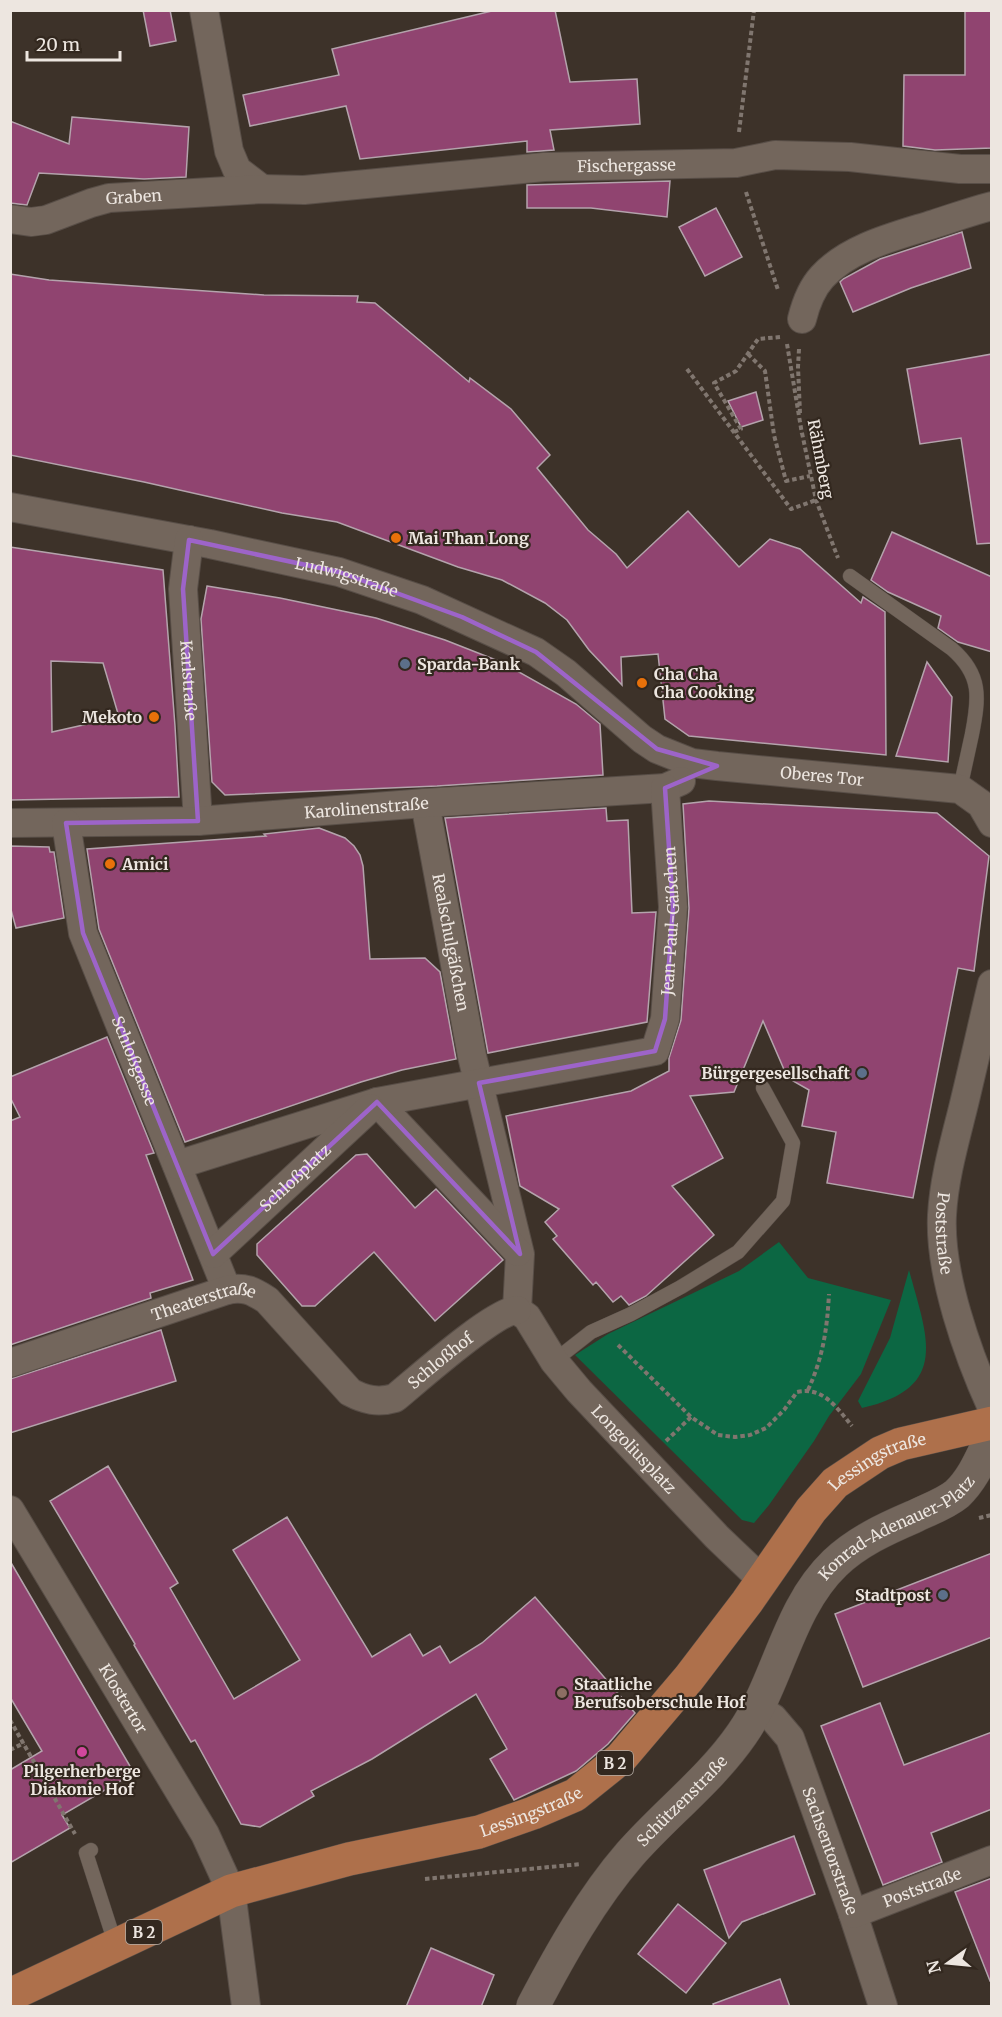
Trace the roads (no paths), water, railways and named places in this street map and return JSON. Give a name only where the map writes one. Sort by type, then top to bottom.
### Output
[{"type":"main road","name":"Lessingstraße","points":[[10,1995],[231,1891],[349,1858],[478,1832],[533,1813],[575,1795],[621,1758],[689,1678],[762,1580],[810,1509],[835,1483],[880,1453],[901,1444],[992,1423]]},
{"type":"street","points":[[204,10],[229,151],[237,170],[262,189]]},
{"type":"street","name":"Fischergasse","points":[[262,189],[304,190],[543,167],[736,163],[775,155],[839,157],[960,169],[992,169]]},
{"type":"street","name":"Graben","points":[[10,219],[31,222],[46,220],[109,198],[262,189]]},
{"type":"street","points":[[796,332],[813,288],[822,276],[852,254],[918,229],[992,206]]},
{"type":"street","name":"Ludwigstraße","points":[[10,507],[189,540],[339,572],[422,600],[536,652],[566,673],[642,739]]},
{"type":"street","name":"Karlstraße","points":[[189,540],[183,589],[198,821]]},
{"type":"street","name":"Oberes Tor","points":[[642,739],[673,756],[692,763],[960,789]]},
{"type":"street","name":"Karolinenstraße","points":[[10,823],[198,821],[425,803],[665,789],[717,766]]},
{"type":"street","name":"Jean-Paul-Gäßchen","points":[[665,789],[674,908],[665,1019]]},
{"type":"street","points":[[960,789],[981,804],[992,823]]},
{"type":"street","name":"Realschulgäßchen","points":[[425,803],[479,1083]]},
{"type":"street","name":"Schloßgasse","points":[[66,823],[83,933],[227,1290]]},
{"type":"street","name":"Poststraße","points":[[992,984],[949,1165],[942,1218],[945,1256],[952,1294],[980,1383],[992,1408]]},
{"type":"street","name":"Schloßplatz","points":[[177,1165],[377,1102],[655,1052],[665,1019]]},
{"type":"street","points":[[479,1083],[520,1254],[517,1310]]},
{"type":"street","points":[[377,1102],[520,1254]]},
{"type":"street","name":"Schloßplatz","points":[[213,1254],[377,1102]]},
{"type":"street","name":"Theaterstraße","points":[[10,1363],[227,1290],[243,1288],[252,1290],[267,1300],[339,1382],[350,1392],[361,1397]]},
{"type":"street","name":"Longoliusplatz","points":[[517,1310],[526,1317],[554,1361],[579,1391],[717,1537],[762,1580]]},
{"type":"street","name":"Schloßhof","points":[[361,1397],[378,1401],[395,1398],[486,1324],[517,1310]]},
{"type":"street","name":"Konrad-Adenauer-Platz","points":[[816,1585],[835,1563],[855,1546],[956,1495],[974,1473],[992,1436]]},
{"type":"street","name":"Klostertor","points":[[10,1510],[205,1834],[231,1891],[246,2007]]},
{"type":"street","name":"Schützenstraße","points":[[533,2007],[589,1909],[630,1854],[728,1752],[743,1733],[757,1708],[802,1608],[816,1585]]},
{"type":"street","name":"Sachsentorstraße","points":[[757,1708],[773,1718],[790,1738],[853,1914],[882,2007]]},
{"type":"street","name":"Poststraße","points":[[853,1914],[992,1860]]},
{"type":"lane","points":[[850,576],[952,649],[963,658],[974,676],[978,705],[960,789]]},
{"type":"lane","points":[[554,1361],[591,1332],[681,1287],[738,1252],[783,1201],[793,1143],[763,1088]]},
{"type":"lane","points":[[89,1851],[116,1946]]},
{"type":"place","name":"Mai Than Long","points":[[396,538]]},
{"type":"place","name":"Sparda-Bank","points":[[405,664]]},
{"type":"place","name":"Cha Cha Cha Cooking","points":[[642,683]]},
{"type":"place","name":"Mekoto","points":[[154,717]]},
{"type":"place","name":"Amici","points":[[110,864]]},
{"type":"place","name":"Bürgergesellschaft","points":[[862,1073]]},
{"type":"place","name":"Stadtpost","points":[[943,1595]]},
{"type":"place","name":"Staatliche Berufsoberschule Hof","points":[[562,1693]]},
{"type":"place","name":"Pilgerherberge Diakonie Hof","points":[[82,1752]]}]
